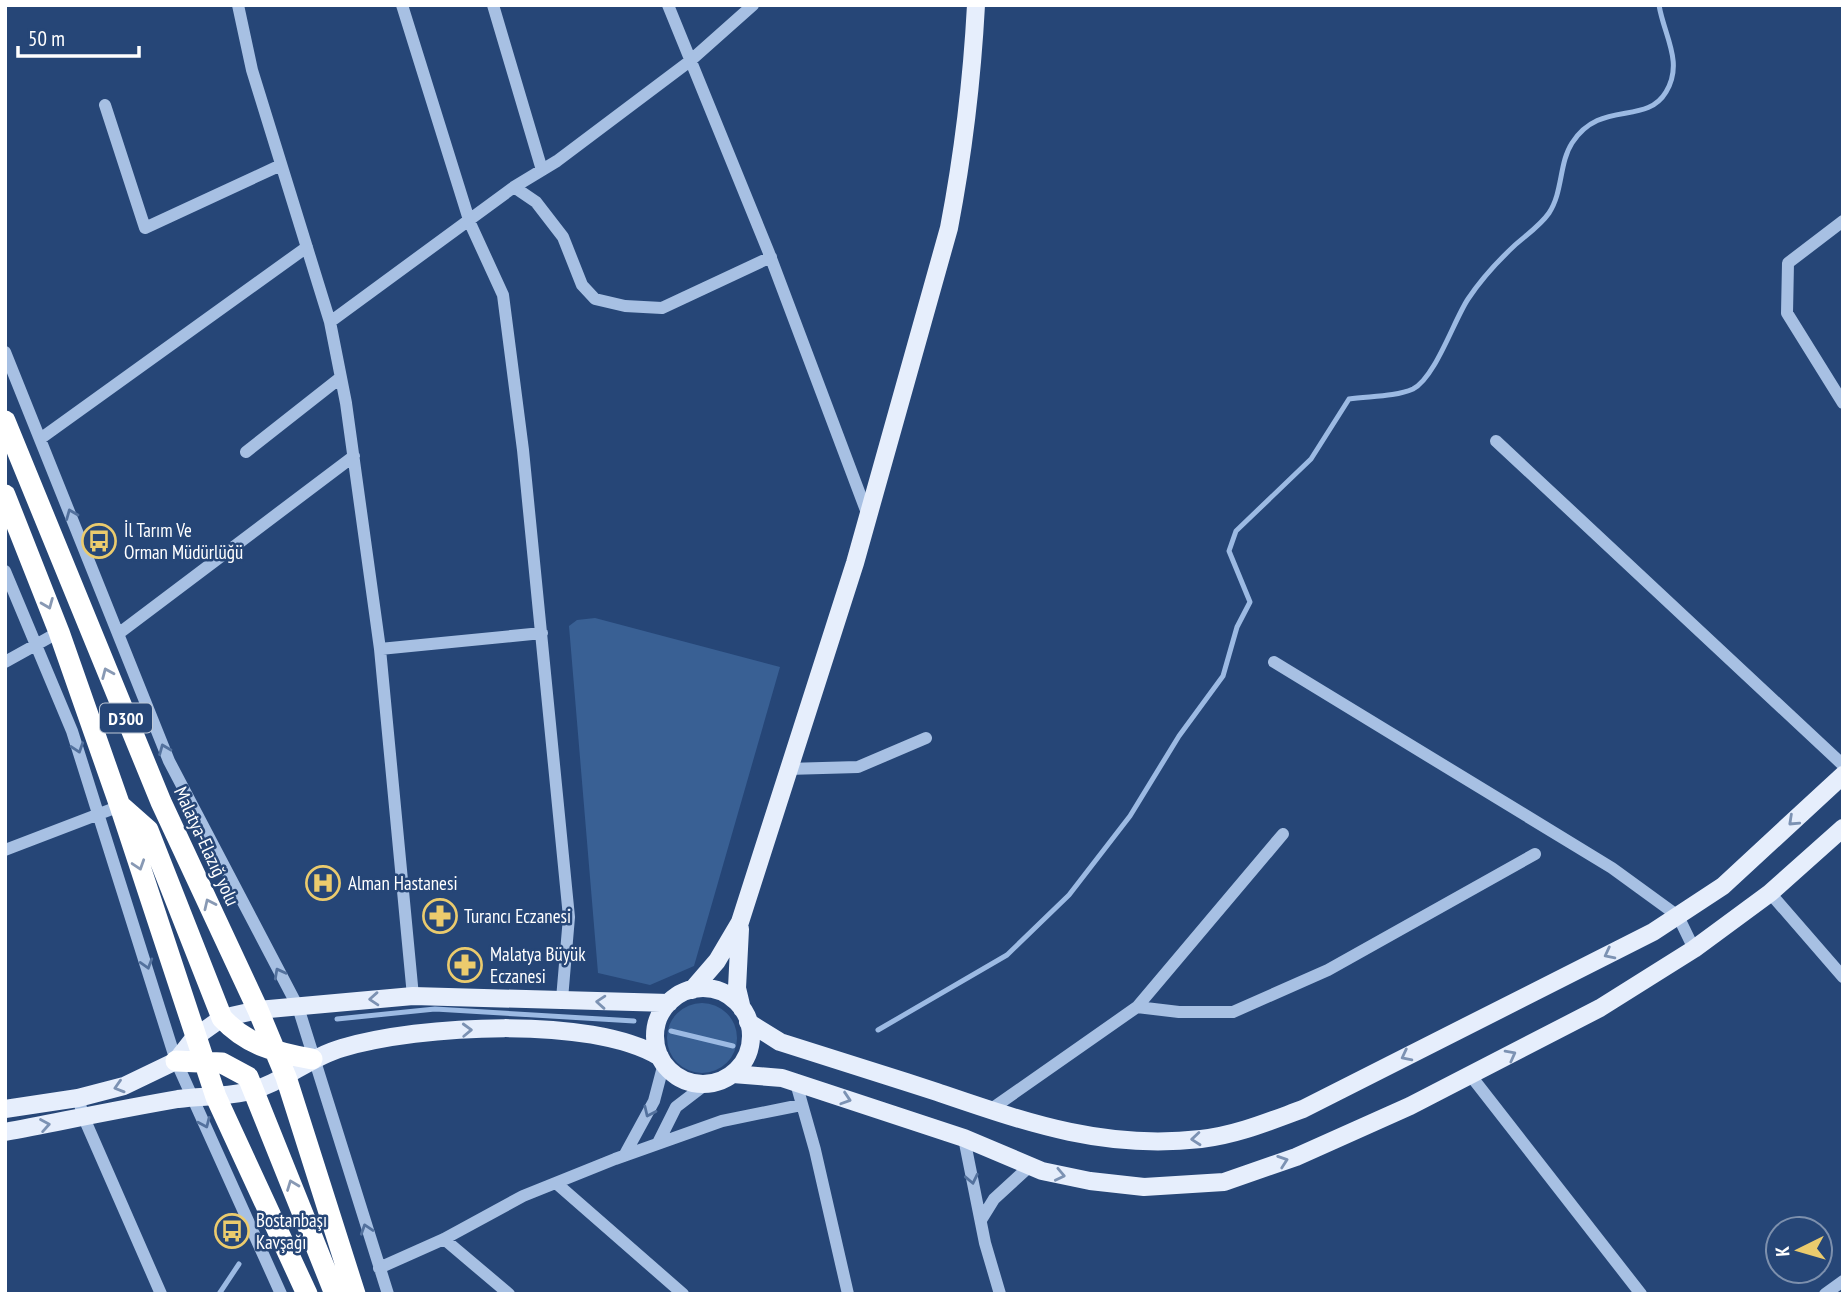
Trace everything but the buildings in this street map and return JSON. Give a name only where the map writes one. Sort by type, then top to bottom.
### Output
[{"type":"highway","name":"Malatya-Elazığ yolu","points":[[5,421],[161,803],[276,1051],[355,1294]]},
{"type":"highway","name":"D300","points":[[5,495],[59,632],[120,806],[202,1060],[216,1097],[307,1294]]},
{"type":"highway","points":[[120,806],[148,830],[220,1013],[236,1034],[276,1051],[312,1059]]},
{"type":"highway","points":[[220,1013],[255,1003]]},
{"type":"highway","points":[[176,1061],[202,1060],[222,1063],[248,1077],[335,1294]]},
{"type":"highway","points":[[225,1117],[257,1096]]},
{"type":"main road","points":[[662,1060],[656,1047],[656,1026],[669,1003],[691,990],[717,961],[740,922],[855,563],[948,228],[959,177],[973,57],[976,5]]},
{"type":"main road","points":[[691,990],[720,991],[780,1042],[1031,1125],[1112,1140],[1203,1139],[1255,1127],[1303,1109],[1653,932],[1723,886],[1843,775]]},
{"type":"main road","points":[[5,1132],[193,1097],[257,1096],[312,1059],[369,1041],[423,1032],[495,1029],[608,1036],[643,1047],[682,1079],[706,1084],[733,1074],[766,1075],[964,1138],[1030,1166],[1090,1181],[1144,1187],[1224,1182],[1296,1157],[1471,1076],[1600,1008],[1694,948],[1770,894],[1843,828]]},
{"type":"main road","points":[[733,1074],[749,1050],[745,1015],[737,988],[740,922]]},
{"type":"main road","points":[[255,1003],[298,1007],[413,996],[669,1003]]},
{"type":"main road","points":[[5,1109],[78,1098],[124,1086],[176,1061],[194,1038],[220,1013]]},
{"type":"street","points":[[238,5],[252,70],[330,322],[354,456],[380,649],[413,996]]},
{"type":"street","points":[[402,5],[470,223],[503,295],[542,633],[569,916],[562,999]]},
{"type":"street","points":[[493,5],[542,170]]},
{"type":"street","points":[[668,5],[771,257],[867,513]]},
{"type":"street","points":[[330,322],[690,61],[753,5]]},
{"type":"street","points":[[105,105],[145,228],[281,165]]},
{"type":"street","points":[[514,187],[536,202],[564,237],[582,285],[595,299],[625,306],[662,308],[771,257]]},
{"type":"street","points":[[1843,220],[1788,263],[1787,313],[1843,403]]},
{"type":"street","points":[[40,439],[307,247]]},
{"type":"street","points":[[5,352],[169,761],[298,1007],[312,1059],[388,1294]]},
{"type":"street","points":[[246,452],[340,378]]},
{"type":"street","points":[[1496,441],[1843,765]]},
{"type":"street","points":[[118,634],[354,456]]},
{"type":"street","points":[[5,571],[72,731],[176,1061],[281,1294]]},
{"type":"street","points":[[5,662],[59,632]]},
{"type":"street","points":[[380,649],[542,633]]},
{"type":"street","points":[[1274,662],[1612,868],[1678,916],[1694,948]]},
{"type":"street","points":[[787,769],[858,767],[926,738]]},
{"type":"street","points":[[5,850],[120,806]]},
{"type":"street","points":[[990,1110],[1137,1007],[1283,834]]},
{"type":"street","points":[[1137,1007],[1179,1012],[1233,1012],[1328,970],[1535,854]]},
{"type":"street","points":[[1770,894],[1843,977]]},
{"type":"street","points":[[624,1156],[651,1108],[662,1060]]},
{"type":"street","points":[[1471,1076],[1641,1294]]},
{"type":"street","points":[[796,1083],[815,1150],[848,1294]]},
{"type":"street","points":[[658,1143],[676,1107],[706,1084]]},
{"type":"street","points":[[78,1098],[84,1118],[161,1294]]},
{"type":"street","points":[[379,1268],[444,1239],[523,1196],[624,1156],[722,1121],[801,1105]]},
{"type":"street","points":[[964,1138],[1000,1294]]},
{"type":"street","points":[[981,1220],[994,1199],[1030,1166]]},
{"type":"street","points":[[555,1183],[683,1294]]},
{"type":"street","points":[[444,1239],[509,1294]]},
{"type":"street","points":[[1825,1294],[1843,1281]]},
{"type":"shaded area","points":[[595,618],[780,667],[694,966],[650,985],[598,973],[569,626],[577,620]]},
{"type":"shaded area","points":[[702,1003],[721,1009],[731,1019],[737,1038],[731,1057],[721,1067],[702,1073],[683,1067],[673,1057],[667,1038],[673,1019],[683,1009]]},
{"type":"waterway","points":[[878,1030],[1007,955],[1069,895],[1130,816],[1179,736],[1223,676],[1237,627],[1250,602],[1229,551],[1236,531],[1311,459],[1349,399],[1398,394],[1421,383],[1436,361],[1473,292],[1502,258],[1549,213],[1557,196],[1568,151],[1583,130],[1609,116],[1647,108],[1666,92],[1671,81],[1673,59],[1659,5]]},
{"type":"waterway","points":[[337,1019],[435,1009],[634,1021]]},
{"type":"waterway","points":[[671,1031],[733,1046]]},
{"type":"waterway","points":[[219,1294],[239,1264]]},
{"type":"place","name":"İl Tarım Ve Orman Müdürlüğü","points":[[99,541]]},
{"type":"place","name":"Alman Hastanesi","points":[[323,883]]},
{"type":"place","name":"Turancı Eczanesi","points":[[440,916]]},
{"type":"place","name":"Malatya Büyük Eczanesi","points":[[465,965]]},
{"type":"place","name":"Bostanbaşı Kavşağı","points":[[232,1231]]}]
